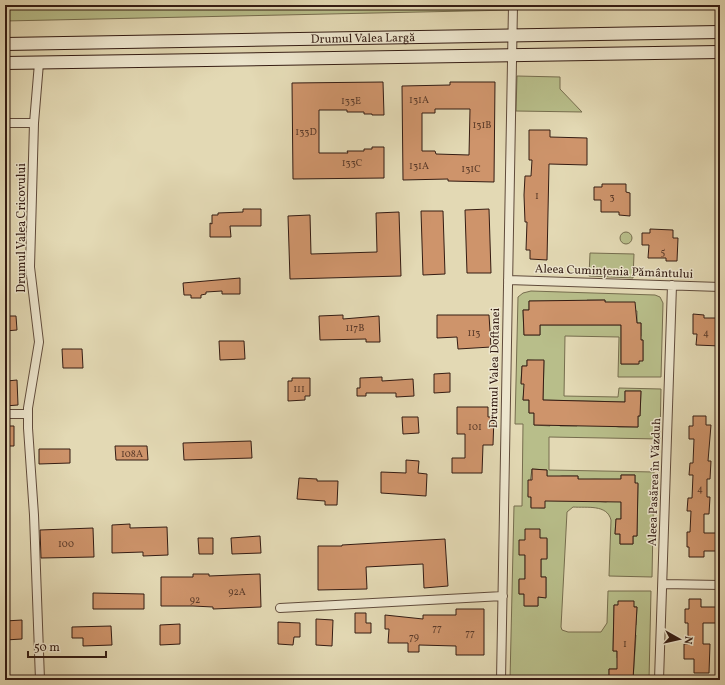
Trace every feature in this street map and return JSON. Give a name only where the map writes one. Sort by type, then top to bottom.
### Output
[{"type":"main road","name":"Drumul Valea Largă","points":[[5,44],[720,32]]},
{"type":"main road","name":"Drumul Valea Largă","points":[[5,63],[720,52]]},
{"type":"street","points":[[512,36],[513,5]]},
{"type":"street","name":"Drumul Valea Doftanei","points":[[501,680],[512,36]]},
{"type":"street","name":"Drumul Valea Cricovului","points":[[39,63],[34,123],[30,267],[39,342],[28,414],[34,515],[40,680]]},
{"type":"street","points":[[5,123],[34,123]]},
{"type":"street","name":"Aleea Cumințenia Pământului","points":[[508,280],[720,287]]},
{"type":"street","name":"Aleea Pasărea în Văzduh","points":[[660,680],[672,285]]},
{"type":"street","points":[[5,414],[28,414]]},
{"type":"street","points":[[662,584],[720,585]]},
{"type":"street","points":[[280,608],[503,596]]},
{"type":"green space","points":[[5,5],[513,5],[513,10],[5,21]]},
{"type":"green space","points":[[517,76],[560,77],[560,89],[582,112],[516,111]]},
{"type":"green space","points":[[628,232],[631,233],[631,243],[624,244],[621,243],[620,236],[621,233]]},
{"type":"green space","points":[[590,253],[634,254],[633,278],[589,276]]},
{"type":"green space","points":[[531,291],[655,295],[660,297],[663,303],[661,377],[618,377],[619,337],[565,336],[564,396],[618,397],[619,388],[661,389],[660,439],[549,437],[549,470],[654,472],[652,577],[609,576],[611,520],[609,515],[601,509],[590,507],[573,507],[567,512],[561,627],[562,630],[568,632],[601,632],[607,623],[608,591],[651,591],[649,680],[633,680],[636,635],[633,635],[633,625],[636,625],[637,607],[614,605],[613,651],[617,651],[617,658],[620,658],[619,669],[609,669],[609,680],[510,680],[514,506],[522,506],[523,424],[515,424],[518,297],[523,293]],"holes":[[[587,300],[605,300],[605,307],[637,311],[637,323],[641,323],[641,336],[638,340],[643,340],[643,360],[639,361],[638,364],[621,364],[621,325],[540,325],[540,335],[524,335],[523,310],[529,310],[529,301],[575,301],[586,307]],[[527,360],[544,361],[543,400],[625,402],[625,391],[641,391],[638,427],[619,427],[577,420],[577,426],[560,426],[550,418],[550,426],[534,425],[534,413],[529,413],[529,400],[523,400],[526,384],[521,383],[522,366],[527,366]],[[532,469],[547,470],[547,479],[562,476],[578,476],[578,481],[600,479],[621,483],[621,475],[635,475],[635,483],[638,484],[637,536],[633,536],[633,544],[620,544],[620,534],[615,534],[616,519],[621,519],[621,496],[606,502],[545,497],[544,508],[531,507],[531,497],[528,496]],[[540,538],[547,539],[547,558],[541,559],[541,577],[546,577],[546,597],[538,597],[538,606],[525,606],[524,594],[519,594],[519,580],[525,579],[525,555]]]},
{"type":"building","points":[[383,82],[384,115],[364,114],[364,112],[347,112],[347,110],[319,110],[319,153],[348,153],[347,151],[364,151],[364,149],[372,149],[372,147],[384,147],[384,178],[293,179],[292,83]]},
{"type":"building","points":[[450,82],[495,82],[494,182],[448,181],[448,179],[403,180],[402,86],[450,85]],"holes":[[[435,109],[470,109],[469,155],[436,154],[435,151],[422,151],[422,113],[435,113]]]},
{"type":"building","points":[[529,130],[550,130],[550,137],[587,138],[587,165],[549,164],[547,260],[530,259],[530,250],[526,250],[527,222],[525,222],[525,176],[531,176],[532,160],[529,160]]},
{"type":"building","points":[[602,184],[626,184],[626,192],[630,193],[630,216],[619,215],[619,212],[601,212],[601,200],[594,200],[594,187],[602,187]]},
{"type":"building","points":[[243,209],[261,209],[261,226],[230,226],[231,237],[210,237],[210,223],[212,224],[212,215],[218,215],[218,213],[243,212]]},
{"type":"building","points":[[489,209],[491,273],[467,273],[465,210]]},
{"type":"building","points":[[421,211],[443,211],[445,274],[423,275]]},
{"type":"building","points":[[399,212],[401,276],[290,279],[288,216],[310,215],[311,254],[377,252],[376,213]]},
{"type":"building","points":[[650,229],[673,230],[673,238],[678,238],[677,261],[666,261],[666,258],[648,258],[649,245],[642,245],[642,233],[650,233]]},
{"type":"building","points":[[240,278],[240,294],[222,294],[222,291],[206,292],[206,294],[201,295],[201,298],[191,298],[191,295],[184,295],[183,283]]},
{"type":"building","points":[[605,300],[605,302],[635,302],[637,323],[641,323],[641,340],[643,340],[643,361],[639,361],[639,364],[621,364],[621,325],[540,325],[540,335],[524,335],[523,310],[529,310],[529,301]]},
{"type":"building","points":[[693,314],[704,315],[704,318],[720,318],[720,346],[696,345],[697,334],[693,334]]},
{"type":"building","points":[[343,315],[343,319],[379,316],[380,342],[366,342],[366,339],[320,340],[319,316]]},
{"type":"building","points":[[437,315],[489,315],[491,347],[458,349],[457,337],[437,338]]},
{"type":"building","points":[[5,316],[16,316],[17,330],[5,331]]},
{"type":"building","points":[[219,341],[244,341],[245,359],[220,360]]},
{"type":"building","points":[[62,349],[82,349],[83,368],[63,368]]},
{"type":"building","points":[[527,360],[544,360],[543,400],[625,402],[625,391],[641,391],[638,427],[534,425],[534,413],[529,413],[529,400],[523,400],[524,384],[521,384],[522,366],[527,366]]},
{"type":"building","points":[[450,373],[450,392],[434,393],[434,374]]},
{"type":"building","points":[[382,377],[382,381],[413,379],[414,396],[396,397],[396,393],[366,393],[366,396],[357,396],[357,388],[360,388],[360,378]]},
{"type":"building","points":[[292,378],[310,378],[310,396],[305,396],[305,400],[288,401],[288,381],[292,381]]},
{"type":"building","points":[[17,380],[18,405],[5,406],[5,384],[8,384],[7,381]]},
{"type":"building","points":[[457,407],[488,407],[488,417],[494,417],[493,445],[483,445],[482,473],[452,473],[452,458],[465,458],[465,434],[457,434]]},
{"type":"building","points":[[693,416],[706,416],[706,425],[711,425],[708,461],[711,461],[710,479],[707,479],[707,497],[710,497],[709,514],[704,514],[704,533],[720,533],[720,551],[704,551],[704,557],[689,557],[689,547],[687,547],[687,532],[690,532],[691,511],[687,511],[688,498],[692,498],[693,475],[689,475],[690,463],[693,463],[694,439],[689,439],[689,426],[693,426]]},
{"type":"building","points":[[402,417],[418,417],[419,433],[403,434]]},
{"type":"building","points":[[5,426],[14,426],[14,446],[5,446]]},
{"type":"building","points":[[251,441],[252,458],[184,460],[183,443]]},
{"type":"building","points":[[115,446],[147,446],[148,460],[116,460]]},
{"type":"building","points":[[39,449],[70,449],[70,463],[39,464]]},
{"type":"building","points":[[406,460],[419,461],[418,473],[427,474],[426,496],[381,493],[381,472],[406,473]]},
{"type":"building","points":[[532,469],[547,470],[547,476],[578,476],[578,479],[621,479],[621,475],[635,475],[635,483],[638,483],[637,536],[633,536],[633,544],[620,544],[620,534],[615,534],[616,519],[621,519],[621,502],[545,501],[545,508],[531,508],[531,497],[528,497],[528,480],[532,480]]},
{"type":"building","points":[[299,478],[317,479],[317,481],[338,481],[337,505],[325,505],[325,501],[297,499]]},
{"type":"building","points":[[130,524],[130,528],[167,527],[168,555],[143,556],[143,552],[112,553],[112,525]]},
{"type":"building","points":[[93,528],[94,557],[41,558],[40,530]]},
{"type":"building","points":[[525,529],[540,529],[540,538],[547,538],[547,559],[541,559],[541,577],[546,577],[546,598],[538,597],[538,606],[524,606],[524,594],[519,594],[519,579],[525,579],[525,555],[519,555],[519,540],[525,540]]},
{"type":"building","points":[[260,536],[261,553],[232,554],[231,538]]},
{"type":"building","points":[[198,538],[213,538],[213,554],[199,554]]},
{"type":"building","points":[[445,539],[448,586],[424,588],[423,564],[366,567],[367,589],[318,590],[318,546],[342,546]]},
{"type":"building","points":[[193,574],[209,574],[209,576],[260,574],[261,607],[213,609],[213,607],[161,606],[161,577],[193,577]]},
{"type":"building","points":[[93,593],[144,594],[144,609],[93,609]]},
{"type":"building","points":[[689,599],[701,599],[701,607],[720,607],[720,623],[703,623],[703,644],[710,644],[709,673],[694,673],[694,659],[684,659],[684,644],[688,644],[688,623],[685,623],[685,609],[689,609]]},
{"type":"building","points":[[618,601],[634,601],[634,607],[637,607],[633,680],[609,680],[609,669],[617,669],[617,651],[613,651],[614,605],[618,605]]},
{"type":"building","points":[[456,609],[484,609],[484,655],[456,655],[456,646],[419,645],[419,652],[408,652],[408,643],[388,643],[389,629],[385,629],[385,615],[423,619],[423,615],[456,615]]},
{"type":"building","points":[[355,613],[366,613],[366,623],[371,623],[371,633],[355,633]]},
{"type":"building","points":[[316,619],[333,620],[332,646],[316,645]]},
{"type":"building","points":[[22,620],[22,639],[5,640],[5,621]]},
{"type":"building","points":[[278,622],[300,623],[300,637],[294,637],[293,645],[278,644]]},
{"type":"building","points":[[180,624],[180,644],[160,645],[160,625]]},
{"type":"building","points":[[111,626],[112,645],[83,646],[83,638],[72,638],[72,627]]}]
